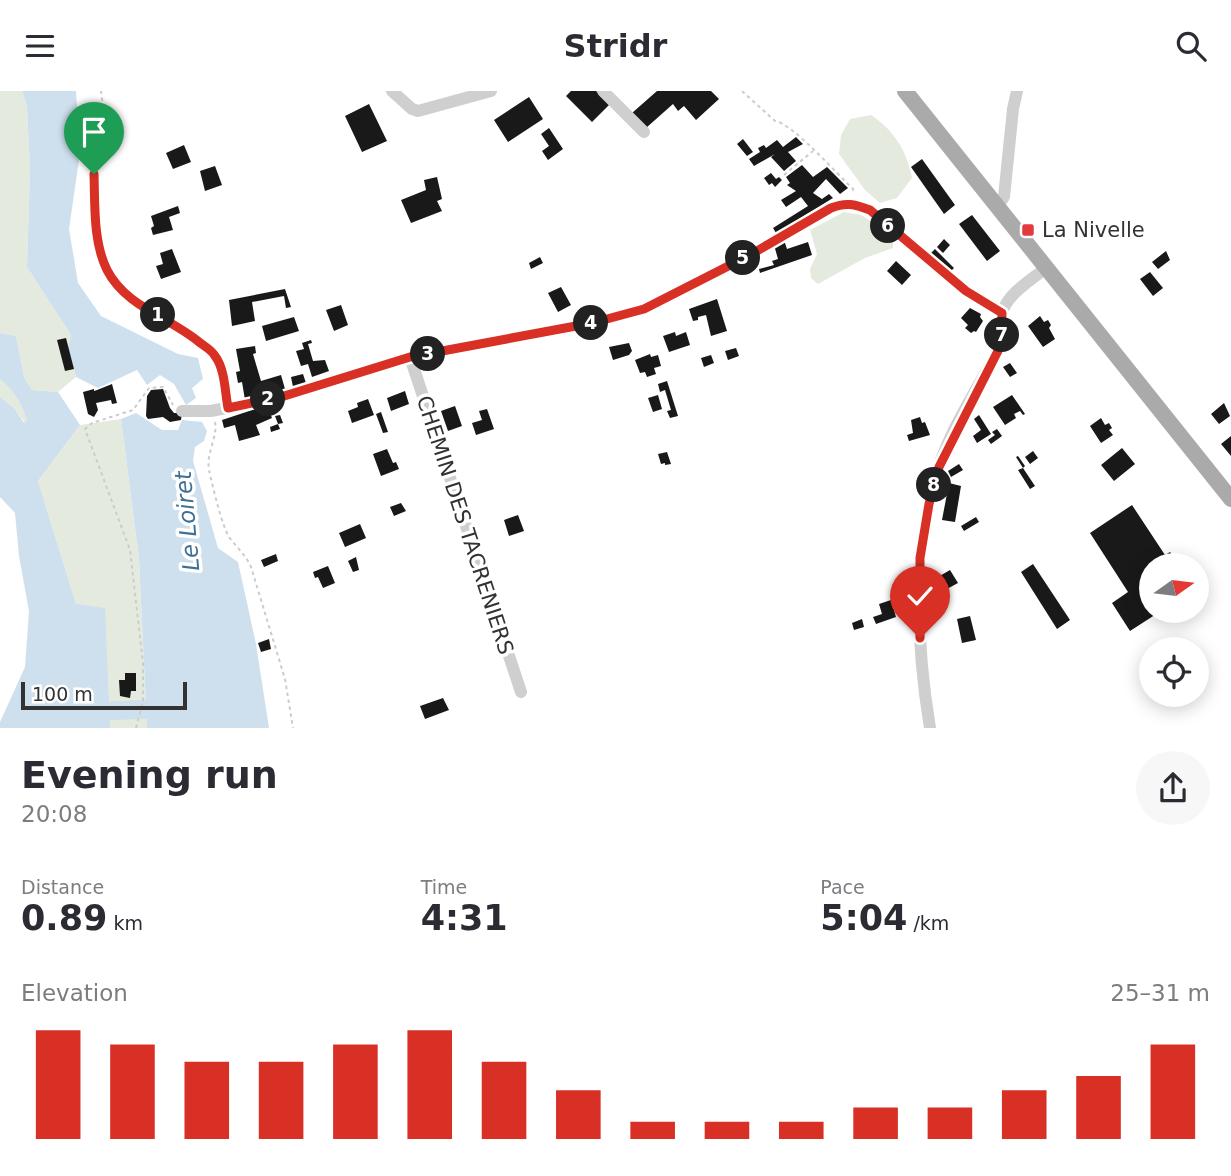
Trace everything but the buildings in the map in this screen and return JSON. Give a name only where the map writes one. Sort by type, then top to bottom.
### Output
[{"type":"main road","points":[[905,91],[1231,499]]},
{"type":"street","points":[[392,91],[418,111],[463,95],[491,91]]},
{"type":"street","points":[[998,206],[1004,197],[1017,91]]},
{"type":"street","points":[[605,92],[644,132]]},
{"type":"street","points":[[94,174],[95,211],[106,269],[132,300],[186,331],[215,355],[221,368],[228,408]]},
{"type":"street","points":[[181,411],[211,411],[281,397],[410,357],[592,323],[644,309],[843,204],[853,204],[870,210],[966,291],[1002,313]]},
{"type":"street","points":[[930,728],[920,638],[919,594],[920,558],[929,504],[939,467],[1001,345],[1002,313],[1013,296],[1046,268]]},
{"type":"street","name":"CHEMIN DES TACRENIERS","points":[[410,357],[521,692]]},
{"type":"path","points":[[94,174],[107,136],[101,91]]},
{"type":"path","points":[[742,91],[775,121],[781,121],[814,150],[853,189],[853,204]]},
{"type":"path","points":[[784,175],[814,150]]},
{"type":"path","points":[[136,728],[143,702],[143,663],[130,550],[85,429],[92,423],[133,409],[149,389],[163,387],[174,409],[181,411]]},
{"type":"path","points":[[211,411],[216,428],[208,456],[210,471],[228,535],[247,557],[251,568],[285,679],[293,728]]},
{"type":"shaded area","points":[[0,91],[22,91],[27,107],[30,170],[27,267],[71,335],[68,347],[76,377],[58,392],[32,390],[24,377],[16,336],[0,333]]},
{"type":"shaded area","points":[[871,115],[886,127],[898,142],[907,159],[912,178],[897,198],[880,203],[865,190],[839,154],[841,135],[850,119]]},
{"type":"shaded area","points":[[844,212],[861,215],[893,235],[893,248],[865,258],[818,284],[811,278],[810,269],[817,254],[810,230]]},
{"type":"shaded area","points":[[0,379],[20,402],[27,420],[25,423],[15,409],[0,397]]},
{"type":"shaded area","points":[[121,419],[139,559],[147,728],[108,728],[76,604],[38,481],[80,425]]},
{"type":"water","points":[[22,91],[76,91],[80,153],[69,229],[78,283],[101,316],[178,354],[198,358],[203,379],[192,388],[196,398],[186,405],[174,384],[160,375],[147,385],[137,370],[98,388],[76,377],[68,347],[71,335],[27,267],[30,170],[27,107]]},
{"type":"water","points":[[0,333],[16,336],[24,377],[32,390],[58,392],[80,425],[38,481],[76,604],[105,608],[110,728],[0,728],[0,722],[25,667],[29,611],[19,556],[15,513],[0,497],[0,397],[15,409],[24,423],[27,420],[16,397],[0,379]]},
{"type":"water","name":"Le Loiret","points":[[136,413],[162,430],[178,430],[182,420],[202,422],[207,431],[204,441],[195,447],[193,461],[218,548],[238,562],[256,644],[269,728],[147,728],[139,559],[121,419]]},
{"type":"waterway","points":[[83,712],[172,708]]},
{"type":"place","name":"La Nivelle","points":[[1028,230]]},
{"type":"route","points":[[94,174],[95,211],[106,269],[132,300],[186,331],[215,355],[221,368],[228,408],[281,397],[410,357],[592,323],[644,309],[750,255],[831,208],[853,204],[870,210],[966,291],[1002,313],[1001,345],[939,467],[929,504],[920,558],[920,638]]}]
